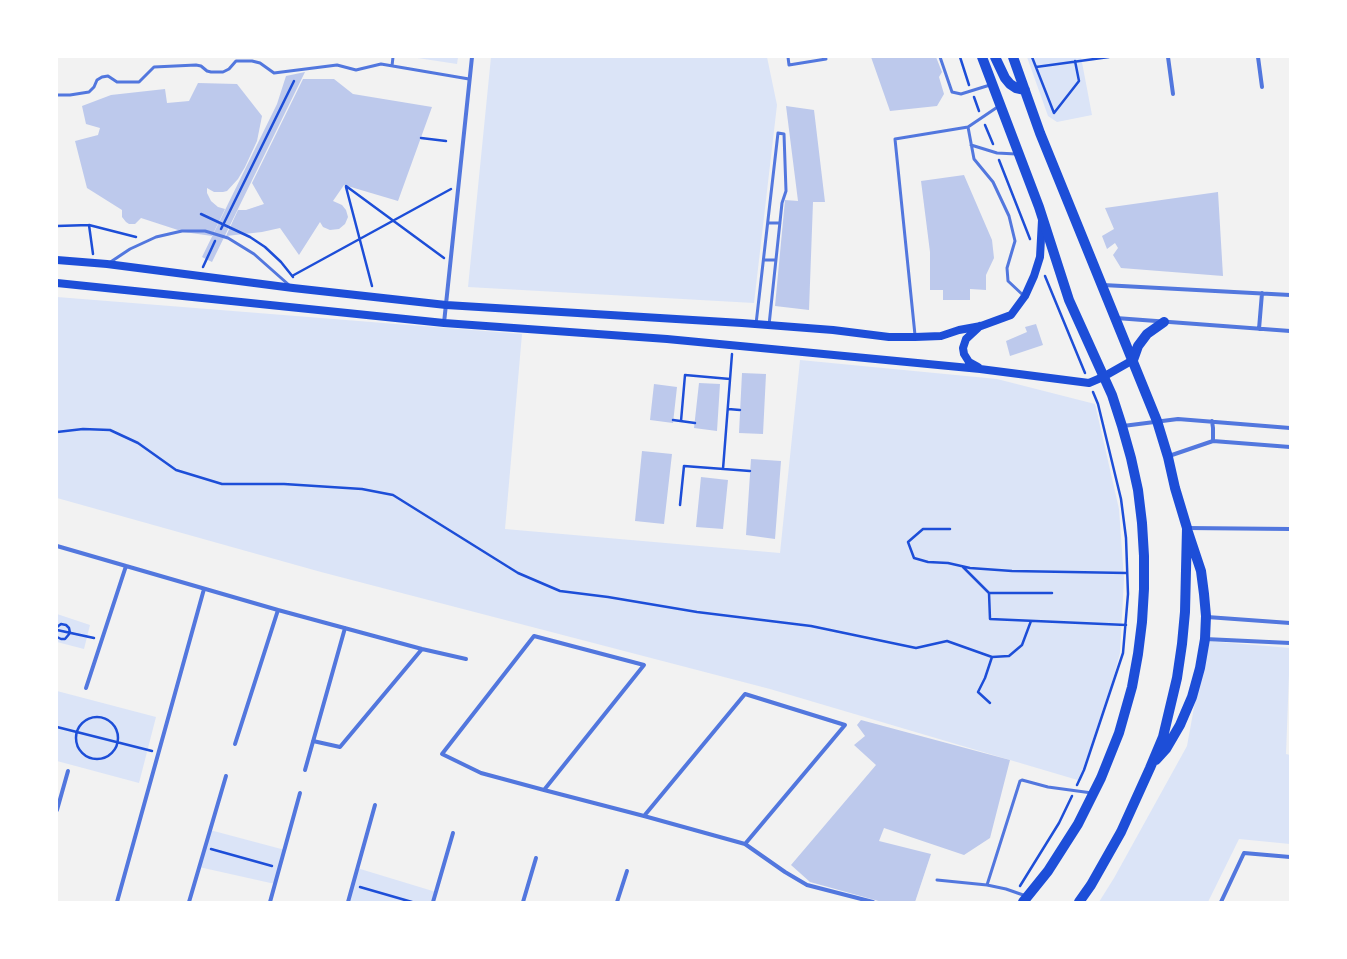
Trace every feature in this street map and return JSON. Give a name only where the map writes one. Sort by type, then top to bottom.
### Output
[{"type":"main road","points":[[982,57],[994,84],[1000,105],[1042,217],[1070,300],[1112,395],[1131,458],[1138,490],[1142,523],[1144,582],[1142,622],[1138,654],[1126,710],[1110,756],[1094,793],[1063,848],[1025,899]]},
{"type":"main road","points":[[995,57],[1005,78],[1010,84],[1016,88],[1024,90]]},
{"type":"main road","points":[[1013,57],[1040,133],[1157,421],[1200,571],[1206,616],[1205,639],[1200,668],[1192,697],[1180,725],[1166,749],[1150,768]]},
{"type":"main road","points":[[57,260],[107,264],[293,288],[446,305],[756,324],[833,330],[889,337],[941,336],[959,330],[981,326],[1011,315],[1024,296],[1034,276],[1038,260],[1042,217]]},
{"type":"main road","points":[[57,283],[444,323],[733,345],[980,369],[1089,383],[1133,360],[1138,346],[1147,334],[1164,322]]},
{"type":"main road","points":[[980,369],[969,362],[964,354],[963,348],[966,339],[981,326]]},
{"type":"main road","points":[[1079,902],[1091,885],[1121,832],[1163,737],[1177,678],[1182,644],[1185,612],[1187,528]]},
{"type":"street","points":[[444,323],[472,57]]},
{"type":"street","points":[[1168,57],[1173,94]]},
{"type":"street","points":[[1258,57],[1262,87]]},
{"type":"street","points":[[1103,285],[1290,295]]},
{"type":"street","points":[[1258,329],[1262,293]]},
{"type":"street","points":[[1116,318],[1290,331]]},
{"type":"street","points":[[1122,426],[1178,419],[1290,428]]},
{"type":"street","points":[[1212,421],[1213,441]]},
{"type":"street","points":[[1168,457],[1213,441],[1290,446]]},
{"type":"street","points":[[1187,528],[1290,529]]},
{"type":"street","points":[[57,546],[278,610],[422,649],[466,659]]},
{"type":"street","points":[[86,688],[126,566]]},
{"type":"street","points":[[117,902],[204,589]]},
{"type":"street","points":[[235,744],[278,610]]},
{"type":"street","points":[[1206,616],[1290,623]]},
{"type":"street","points":[[305,770],[345,628]]},
{"type":"street","points":[[544,790],[644,665],[534,636],[442,754],[481,773],[544,790],[644,816],[745,844],[785,872],[807,885],[872,902]]},
{"type":"street","points":[[1205,639],[1290,643]]},
{"type":"street","points":[[313,741],[340,747],[422,649]]},
{"type":"street","points":[[644,816],[745,694],[845,725],[745,844]]},
{"type":"street","points":[[57,810],[68,771]]},
{"type":"street","points":[[189,902],[226,776]]},
{"type":"street","points":[[270,902],[300,793]]},
{"type":"street","points":[[348,902],[374,805]]},
{"type":"street","points":[[433,902],[453,833]]},
{"type":"street","points":[[1221,902],[1244,853],[1290,858]]},
{"type":"street","points":[[524,902],[536,858]]},
{"type":"street","points":[[618,902],[627,871]]},
{"type":"lane","points":[[392,66],[393,57]]},
{"type":"lane","points":[[788,57],[789,65],[826,59]]},
{"type":"lane","points":[[940,57],[952,92],[961,94],[994,84]]},
{"type":"lane","points":[[57,95],[70,95],[89,92],[94,87],[97,80],[108,76],[117,82],[139,82],[154,67],[196,65],[201,66],[207,71],[223,72],[229,69],[236,61],[252,61],[260,63],[274,73],[337,65],[356,70],[381,64],[469,79]]},
{"type":"lane","points":[[916,337],[895,139],[968,127],[1000,105]]},
{"type":"lane","points":[[968,127],[974,159],[993,182],[1009,216],[1015,242],[1007,268],[1008,281],[1024,296]]},
{"type":"lane","points":[[756,324],[778,133],[784,134],[786,191],[782,203],[769,325]]},
{"type":"lane","points":[[971,144],[997,153],[1018,154]]},
{"type":"lane","points":[[768,222],[780,223]]},
{"type":"lane","points":[[107,264],[130,249],[156,237],[182,231],[205,231],[228,238],[254,254],[293,288]]},
{"type":"lane","points":[[764,260],[776,260]]},
{"type":"lane","points":[[987,885],[1020,781],[1022,780],[1048,787],[1094,793]]},
{"type":"lane","points":[[937,880],[1006,888],[1025,899]]},
{"type":"path","points":[[960,57],[982,118],[1038,260],[1098,404],[1121,499],[1126,538],[1128,594],[1124,652],[1084,770],[1059,823],[1015,892]]},
{"type":"path","points":[[1032,57],[1054,113],[1079,81],[1075,61]]},
{"type":"path","points":[[1036,67],[1109,57]]},
{"type":"path","points":[[201,270],[294,81]]},
{"type":"path","points":[[421,138],[446,141]]},
{"type":"path","points":[[292,276],[458,185]]},
{"type":"path","points":[[374,297],[346,186],[450,263]]},
{"type":"path","points":[[57,226],[89,225],[94,263]]},
{"type":"path","points":[[723,469],[733,345]]},
{"type":"path","points":[[681,421],[685,375],[730,378]]},
{"type":"path","points":[[728,409],[740,410]]},
{"type":"path","points":[[673,420],[695,423]]},
{"type":"path","points":[[57,432],[83,429],[110,430],[138,443],[176,470],[222,484],[292,484],[362,489],[393,495],[518,573],[560,590],[697,612],[811,626],[916,648],[947,641],[992,657],[1009,656],[1022,645],[1031,621]]},
{"type":"path","points":[[680,505],[684,466],[750,471]]},
{"type":"path","points":[[950,529],[923,529],[908,542],[914,558],[928,562],[948,563],[970,568],[1012,571],[1127,573]]},
{"type":"path","points":[[962,566],[989,593],[990,619],[1126,626]]},
{"type":"path","points":[[989,593],[1052,592]]},
{"type":"path","points":[[57,627],[60,624],[66,625],[69,628],[70,634],[68,638],[63,640],[57,637]]},
{"type":"path","points":[[57,630],[102,640]]},
{"type":"path","points":[[990,703],[978,692],[985,678],[992,657]]},
{"type":"path","points":[[98,717],[105,719],[116,728],[118,735],[117,742],[111,753],[106,757],[99,759],[92,758],[81,752],[76,739],[77,732],[85,721],[98,717]]},
{"type":"path","points":[[57,727],[159,753]]},
{"type":"path","points":[[205,848],[280,868]]},
{"type":"path","points":[[352,885],[412,902]]},
{"type":"shaded area","points":[[411,57],[458,57],[457,64]]},
{"type":"shaded area","points":[[491,57],[767,57],[777,105],[754,303],[468,287]]},
{"type":"shaded area","points":[[1027,57],[1081,57],[1092,115],[1057,122],[1048,116]]},
{"type":"shaded area","points":[[57,297],[522,334],[505,529],[780,553],[800,360],[997,379],[1095,404],[1119,509],[1124,579],[1120,653],[1103,716],[1081,781],[770,689],[321,572],[57,498]]},
{"type":"shaded area","points":[[57,614],[90,625],[84,649],[57,642]]},
{"type":"shaded area","points":[[1206,641],[1290,648],[1286,754],[1290,755],[1290,844],[1239,839],[1208,902],[1099,902],[1114,878],[1187,746]]},
{"type":"shaded area","points":[[57,691],[156,717],[139,783],[57,761]]},
{"type":"shaded area","points":[[210,830],[285,850],[275,884],[199,867]]},
{"type":"shaded area","points":[[357,868],[436,892],[433,902],[348,902]]},
{"type":"building","points":[[871,57],[936,57],[942,72],[939,77],[944,94],[937,106],[890,111]]},
{"type":"building","points":[[305,72],[212,262],[202,257],[277,104],[286,76]]},
{"type":"building","points":[[303,79],[334,79],[353,94],[432,107],[398,201],[344,185],[333,201],[342,205],[346,210],[348,217],[345,224],[339,229],[330,230],[323,227],[320,222],[299,255],[280,228],[262,232],[226,236],[238,210],[246,210],[264,204],[252,183]]},
{"type":"building","points":[[198,83],[237,84],[262,116],[257,141],[238,179],[227,191],[214,192],[207,188],[207,193],[211,201],[218,207],[225,209],[212,236],[184,232],[141,218],[135,224],[129,224],[122,217],[122,210],[87,188],[75,141],[98,135],[100,128],[86,124],[82,106],[111,95],[165,89],[167,103],[189,101]]},
{"type":"building","points":[[786,106],[814,110],[825,202],[813,202],[809,310],[775,306],[785,200],[798,201]]},
{"type":"building","points":[[964,175],[992,240],[994,258],[986,275],[986,290],[970,289],[970,300],[943,300],[943,290],[930,290],[930,252],[921,181]]},
{"type":"building","points":[[1218,192],[1223,276],[1121,268],[1113,255],[1118,248],[1115,243],[1107,249],[1102,236],[1114,229],[1105,208]]},
{"type":"building","points":[[1036,324],[1043,345],[1010,356],[1006,341],[1027,332],[1025,327]]},
{"type":"building","points":[[742,373],[766,374],[763,434],[739,433]]},
{"type":"building","points":[[699,383],[720,384],[717,431],[694,428]]},
{"type":"building","points":[[654,384],[677,387],[673,423],[650,420]]},
{"type":"building","points":[[642,451],[672,454],[664,524],[635,521]]},
{"type":"building","points":[[751,459],[781,461],[775,539],[746,535]]},
{"type":"building","points":[[701,477],[728,480],[723,529],[696,527]]},
{"type":"building","points":[[861,720],[1010,760],[990,838],[964,855],[884,828],[879,841],[931,854],[915,902],[882,902],[810,882],[791,865],[876,765],[854,745],[865,736],[857,725]]}]
